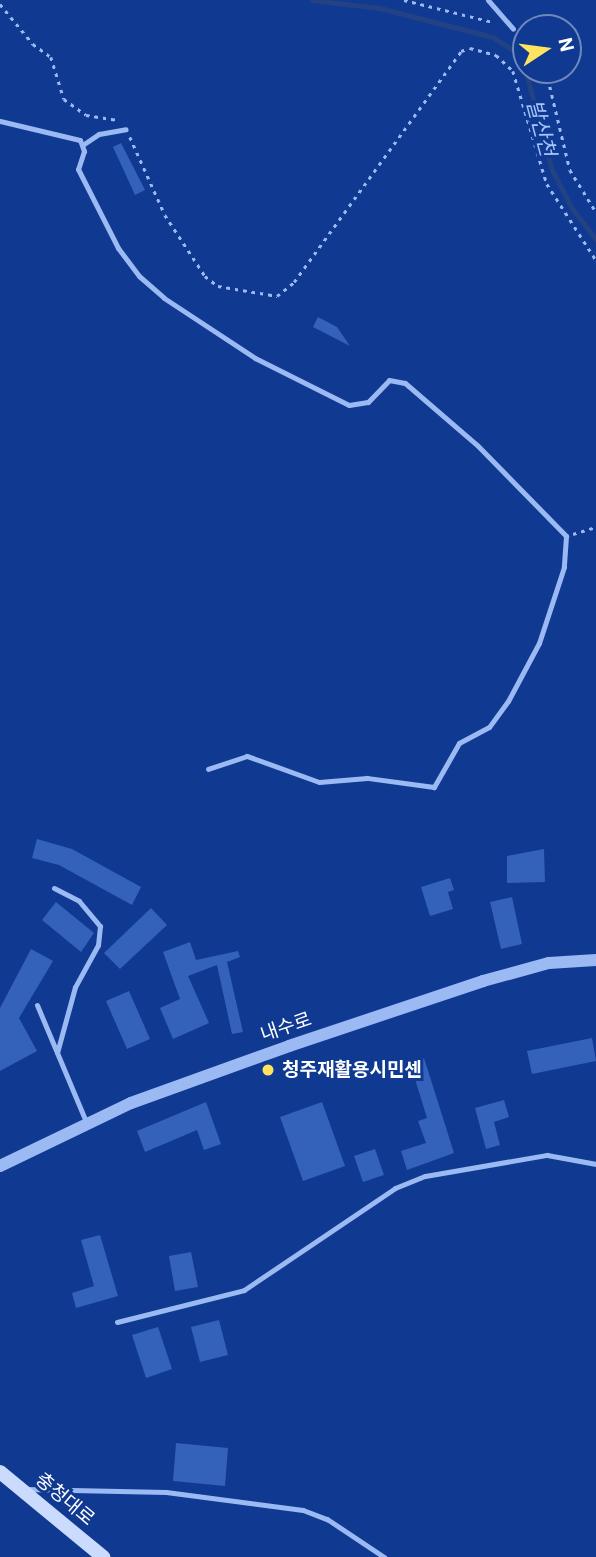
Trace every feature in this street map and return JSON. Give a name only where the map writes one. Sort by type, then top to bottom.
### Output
[{"type":"main road","name":"충청대로","points":[[0,1472],[25,1489],[103,1557]]},
{"type":"street","name":"내수로","points":[[0,1166],[131,1102],[483,981],[549,962],[596,960]]},
{"type":"lane","points":[[488,0],[512,28]]},
{"type":"lane","points":[[0,121],[14,128],[72,135],[84,144]]},
{"type":"lane","points":[[126,130],[99,134],[84,144],[78,169],[128,264],[164,298],[255,358],[349,405],[368,402],[389,380],[405,383],[478,446],[566,536],[564,567],[539,643],[497,717],[489,727],[459,743],[434,787],[367,778],[319,782],[247,756],[208,769]]},
{"type":"lane","points":[[54,888],[79,901],[100,926],[98,944],[75,988],[57,1053]]},
{"type":"lane","points":[[37,1005],[87,1124]]},
{"type":"lane","points":[[117,1322],[244,1290],[395,1188],[425,1176],[547,1155],[596,1164]]},
{"type":"lane","points":[[25,1489],[166,1492],[303,1510],[327,1519],[384,1557]]},
{"type":"path","points":[[404,0],[512,29]]},
{"type":"path","points":[[0,4],[33,44],[51,57],[64,99],[86,115],[116,118],[126,130],[165,215],[205,276],[218,286],[277,296],[295,282],[461,51],[470,48],[496,55],[513,71],[547,184],[596,260]]},
{"type":"path","points":[[549,84],[570,170],[596,212]]},
{"type":"path","points":[[566,536],[596,527]]},
{"type":"building","points":[[121,143],[145,190],[135,195],[113,147]]},
{"type":"building","points":[[318,317],[337,327],[350,346],[313,327]]},
{"type":"building","points":[[37,839],[72,849],[141,887],[132,905],[59,865],[32,858]]},
{"type":"building","points":[[544,849],[545,882],[507,883],[507,856]]},
{"type":"building","points":[[450,878],[454,890],[448,892],[453,909],[430,916],[421,887]]},
{"type":"building","points":[[512,897],[522,944],[501,949],[490,902]]},
{"type":"building","points":[[56,902],[94,933],[81,952],[42,920]]},
{"type":"building","points":[[151,908],[167,925],[120,969],[104,953]]},
{"type":"building","points":[[190,942],[196,960],[238,951],[240,957],[227,962],[243,1032],[232,1034],[217,965],[188,976],[209,1023],[173,1039],[160,1008],[180,999],[163,952]]},
{"type":"building","points":[[31,949],[53,961],[19,1018],[37,1051],[0,1071],[0,1008]]},
{"type":"building","points":[[129,991],[150,1039],[127,1049],[106,1001]]},
{"type":"building","points":[[592,1038],[596,1061],[532,1074],[527,1051]]},
{"type":"building","points":[[424,1058],[454,1153],[407,1170],[401,1151],[426,1143],[418,1121],[427,1118],[410,1063]]},
{"type":"building","points":[[504,1100],[509,1117],[494,1122],[500,1145],[486,1149],[475,1108]]},
{"type":"building","points":[[206,1102],[221,1144],[204,1150],[197,1130],[145,1152],[137,1131]]},
{"type":"building","points":[[322,1102],[345,1166],[303,1181],[280,1117]]},
{"type":"building","points":[[375,1149],[384,1175],[363,1182],[354,1156]]},
{"type":"building","points":[[100,1235],[118,1296],[76,1308],[72,1293],[94,1286],[81,1240]]},
{"type":"building","points":[[191,1252],[198,1287],[175,1291],[169,1256]]},
{"type":"building","points":[[219,1320],[228,1355],[200,1362],[191,1327]]},
{"type":"building","points":[[158,1327],[172,1369],[146,1378],[132,1335]]},
{"type":"building","points":[[176,1443],[228,1448],[225,1486],[173,1481]]},
{"type":"waterway","name":"발산천","points":[[312,0],[380,8],[493,37],[522,56],[552,169],[572,208],[596,239]]},
{"type":"place","name":"청주재활용시민센","points":[[268,1070]]}]
